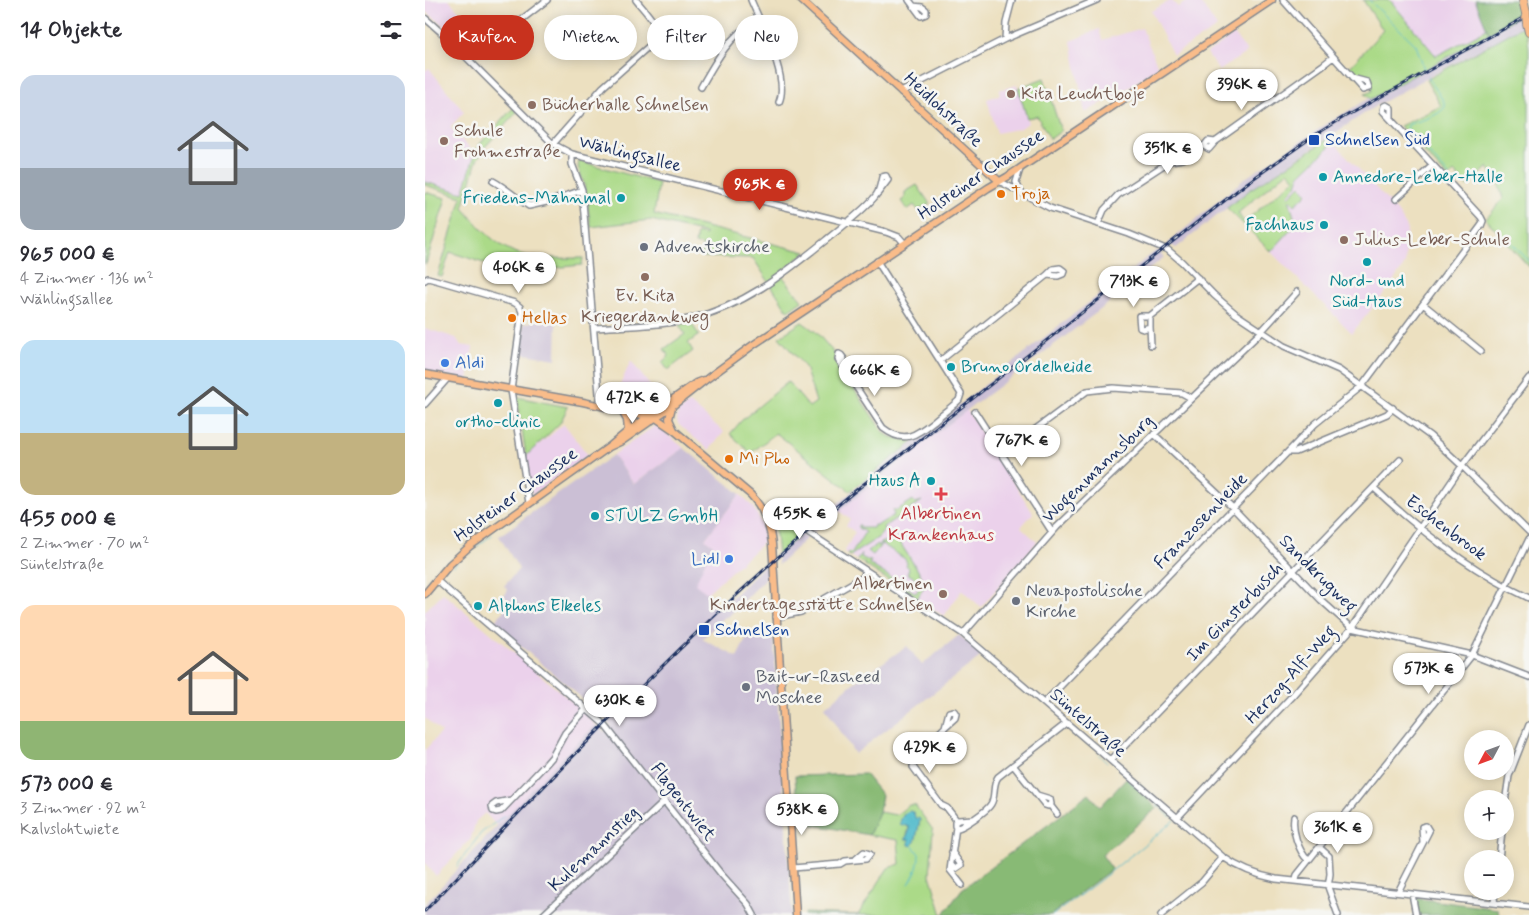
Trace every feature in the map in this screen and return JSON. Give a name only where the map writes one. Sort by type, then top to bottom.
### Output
[{"type":"highway","points":[[1523,0],[1529,32]]},
{"type":"main road","name":"Heidlohstraße","points":[[801,0],[999,182]]},
{"type":"main road","name":"Holsteiner Chaussee","points":[[609,447],[622,441],[672,407],[753,345],[877,261],[1020,169],[1272,0]]},
{"type":"main road","points":[[425,374],[656,418],[751,495],[762,509],[766,516],[771,537],[796,915]]},
{"type":"main road","name":"Holsteiner Chaussee","points":[[425,594],[461,553],[609,447],[628,431],[696,383],[708,378]]},
{"type":"main road","points":[[672,407],[669,418],[675,432]]},
{"type":"main road","points":[[622,411],[627,420],[628,431]]},
{"type":"street","points":[[528,15],[547,0]]},
{"type":"street","points":[[553,144],[603,87],[657,39],[659,35],[657,28],[636,0]]},
{"type":"street","points":[[751,0],[757,15]]},
{"type":"street","points":[[909,0],[913,6]]},
{"type":"street","points":[[1005,39],[1011,0]]},
{"type":"street","points":[[901,92],[1005,39],[1097,0]]},
{"type":"street","points":[[1283,0],[1353,78]]},
{"type":"street","name":"Wählingsallee","points":[[425,18],[440,32]]},
{"type":"street","points":[[701,87],[716,59],[735,36]]},
{"type":"street","points":[[1215,142],[1333,57]]},
{"type":"street","name":"Wählingsallee","points":[[469,60],[553,144],[572,154],[886,232],[899,237],[905,244]]},
{"type":"street","points":[[775,60],[783,89],[779,102]]},
{"type":"street","points":[[1391,118],[1433,165],[1397,199]]},
{"type":"street","points":[[572,154],[572,164],[582,190],[600,406]]},
{"type":"street","points":[[1098,224],[1104,210],[1118,195],[1170,161]]},
{"type":"street","name":"Franzosenheide","points":[[1044,703],[1326,414],[1362,386],[1481,226],[1483,221],[1433,165]]},
{"type":"street","points":[[1020,169],[1016,182],[1021,194]]},
{"type":"street","points":[[493,181],[529,206],[582,190]]},
{"type":"street","points":[[999,182],[1049,208],[1129,234],[1167,250],[1178,258],[1236,314],[1261,332],[1284,346],[1334,367],[1430,436],[1529,532]]},
{"type":"street","points":[[595,328],[661,324],[725,308],[765,286],[848,222],[878,193]]},
{"type":"street","points":[[843,367],[883,428],[892,435],[912,436],[921,432],[959,400],[961,394],[877,261]]},
{"type":"street","points":[[940,361],[1047,275]]},
{"type":"street","points":[[425,280],[428,278],[439,281],[515,303],[520,307],[522,312],[511,390],[529,503]]},
{"type":"street","points":[[1150,327],[1143,330],[1140,328],[1139,316],[1150,316],[1198,278]]},
{"type":"street","name":"Wogenmannsburg","points":[[963,634],[1051,532],[1261,332],[1297,292]]},
{"type":"street","points":[[1423,304],[1481,351]]},
{"type":"street","points":[[1150,316],[1151,345]]},
{"type":"street","name":"Herzog-Alf-Weg","points":[[1177,818],[1289,700],[1352,628],[1462,466],[1529,378]]},
{"type":"street","points":[[425,404],[447,379]]},
{"type":"street","points":[[1002,454],[1087,391],[1113,388],[1181,393],[1191,398]]},
{"type":"street","points":[[1288,452],[1296,452],[1345,432],[1387,414],[1393,408]]},
{"type":"street","points":[[975,412],[1051,532]]},
{"type":"street","name":"Sandkrugweg","points":[[1154,434],[1233,508],[1321,600],[1352,628],[1472,655],[1529,677]]},
{"type":"street","name":"Im Ginsterbusch","points":[[1111,760],[1400,460]]},
{"type":"street","name":"Eschenbrook","points":[[1374,488],[1460,559],[1505,587],[1529,598]]},
{"type":"street","name":"Süntelstraße","points":[[762,509],[772,509],[963,634],[1177,818],[1237,867],[1254,874],[1296,880],[1529,907]]},
{"type":"street","points":[[766,516],[781,516]]},
{"type":"street","points":[[1296,880],[1297,875],[1308,860],[1472,655],[1529,539]]},
{"type":"street","points":[[777,617],[801,612],[863,576],[866,571]]},
{"type":"street","name":"Flagentwiet","points":[[436,580],[587,708],[610,731],[729,884],[748,904],[754,915]]},
{"type":"street","points":[[511,800],[552,757],[565,733],[587,708]]},
{"type":"street","points":[[956,824],[973,819],[991,805],[996,779],[1067,723]]},
{"type":"street","points":[[1507,790],[1509,776],[1529,725]]},
{"type":"street","points":[[945,727],[915,753],[913,767],[939,803],[947,808],[956,824],[951,871],[962,885]]},
{"type":"street","points":[[1013,765],[1045,805],[1050,805],[1057,814]]},
{"type":"street","name":"Kulemannstieg","points":[[543,915],[664,802]]},
{"type":"street","points":[[1294,817],[1297,842],[1308,860]]},
{"type":"street","points":[[1398,892],[1423,842]]},
{"type":"street","points":[[1319,847],[1329,858],[1329,890],[1338,915]]},
{"type":"street","points":[[951,865],[955,869],[961,865],[952,852]]},
{"type":"street","points":[[1161,915],[1202,882],[1223,857]]},
{"type":"street","points":[[793,868],[840,864],[856,859]]},
{"type":"street","points":[[1412,894],[1416,915]]},
{"type":"shaded area","points":[[425,0],[449,0],[463,15],[440,15],[440,23],[425,11]]},
{"type":"shaded area","points":[[1171,0],[1178,7],[1189,0],[1199,0],[1217,27],[1173,55],[1151,11]]},
{"type":"shaded area","points":[[1390,0],[1475,0],[1487,29],[1436,57]]},
{"type":"shaded area","points":[[1522,14],[1525,25],[1377,105],[1251,189],[1176,248],[1168,243],[1244,179],[1328,123],[1371,97],[1421,72]]},
{"type":"shaded area","points":[[1142,28],[1158,67],[1131,86],[1085,113],[1071,41],[1099,29],[1102,40]]},
{"type":"shaded area","points":[[1234,34],[1247,52],[1219,71],[1207,53]]},
{"type":"shaded area","name":"Schule Frohmestraße","points":[[429,68],[464,112],[450,127],[475,154],[463,193],[425,182],[425,71]]},
{"type":"shaded area","points":[[1017,85],[1028,123],[1021,128],[997,133],[987,99],[1000,95],[999,90]]},
{"type":"shaded area","name":"Julius-Leber-Schule","points":[[1334,142],[1396,210],[1407,227],[1405,264],[1387,290],[1352,333],[1271,252],[1296,224],[1288,195],[1296,186],[1299,176]]},
{"type":"shaded area","points":[[1157,250],[1164,257],[1100,310],[909,454],[814,532],[807,528],[1052,331]]},
{"type":"shaded area","points":[[557,317],[556,359],[519,353],[524,324],[545,318]]},
{"type":"shaded area","points":[[425,328],[456,338],[461,345],[473,347],[468,380],[425,372]]},
{"type":"shaded area","points":[[631,361],[661,400],[643,408],[637,408],[629,403],[612,402]]},
{"type":"shaded area","points":[[690,403],[724,432],[709,450],[679,425],[677,421],[678,412]]},
{"type":"shaded area","name":"Albertinen Krankenhaus","points":[[967,410],[1033,513],[1021,527],[1037,542],[981,607],[962,590],[944,616],[863,562],[844,552],[855,532],[846,526],[850,519],[839,511]]},
{"type":"shaded area","points":[[564,424],[588,455],[532,495],[525,456]]},
{"type":"shaded area","points":[[656,425],[684,448],[634,484],[613,455]]},
{"type":"shaded area","points":[[684,448],[740,494],[705,539],[713,545],[695,584],[707,593],[721,608],[767,563],[768,576],[728,617],[725,617],[702,639],[737,657],[748,635],[773,635],[792,915],[425,915],[425,904],[560,759],[596,725],[604,732],[611,726],[568,686],[493,623],[511,603],[504,596],[508,590],[504,586],[519,569],[499,536],[613,455],[634,484]]},
{"type":"shaded area","points":[[740,494],[757,514],[762,525],[765,541],[707,593],[694,584],[713,545],[705,539]]},
{"type":"shaded area","points":[[801,534],[807,538],[778,565],[778,555]]},
{"type":"shaded area","points":[[443,593],[584,712],[596,725],[497,826],[485,813],[476,821],[471,838],[436,876],[425,863],[425,750],[441,732],[425,718],[425,611]]},
{"type":"shaded area","points":[[959,635],[984,654],[855,754],[825,707],[852,684],[907,646],[922,665]]},
{"type":"green space","points":[[1363,0],[1390,0],[1436,56],[1487,29],[1489,34],[1371,99],[1365,94],[1372,91],[1371,83],[1357,76],[1349,68],[1383,30]]},
{"type":"green space","points":[[1475,0],[1520,0],[1524,13],[1489,34]]},
{"type":"green space","points":[[1525,25],[1529,47],[1529,267],[1486,219],[1503,199],[1499,185],[1488,167],[1467,186],[1454,172],[1448,178],[1400,126],[1441,106],[1426,80]]},
{"type":"green space","points":[[1044,78],[1061,131],[1050,139],[1037,116],[1027,118],[1018,88]]},
{"type":"green space","points":[[513,108],[517,112],[485,147],[477,160],[463,208],[490,237],[515,252],[543,258],[583,258],[582,265],[552,268],[536,272],[508,271],[450,252],[442,277],[438,276],[462,197],[425,185],[425,182],[463,193],[477,147]]},
{"type":"green space","points":[[1330,138],[1334,142],[1299,176],[1296,186],[1288,195],[1289,197],[1300,186],[1307,194],[1295,205],[1289,199],[1296,224],[1271,252],[1227,208],[1251,189]],"holes":[[[1288,171],[1295,179],[1244,222],[1238,213]]]},
{"type":"green space","points":[[579,161],[659,183],[654,214],[806,252],[780,273],[802,301],[788,311],[753,258],[704,257],[701,252],[703,245],[695,244],[697,233],[705,235],[705,233],[651,220],[591,227],[584,184],[578,167]]},
{"type":"green space","points":[[917,185],[930,204],[918,210],[914,205],[907,210],[901,201],[905,198],[905,192]]},
{"type":"green space","points":[[425,192],[446,198],[426,264],[425,264]]},
{"type":"green space","points":[[802,322],[816,332],[835,354],[835,361],[883,432],[892,438],[900,440],[919,437],[850,491],[776,433],[751,453],[730,434],[742,420],[788,382],[809,407],[816,402],[805,367],[779,337]]},
{"type":"green space","points":[[691,323],[699,335],[688,343],[693,351],[668,370],[662,362],[669,356],[664,349],[685,334],[679,325]]},
{"type":"green space","points":[[517,397],[568,407],[560,423],[526,456]]},
{"type":"green space","points":[[913,500],[915,503],[922,501],[883,527],[884,530],[879,537],[850,556],[847,554],[849,552],[852,553],[865,532],[858,528],[858,525],[860,525],[860,528],[873,528],[874,525],[878,525],[894,515],[892,510],[897,510]]},
{"type":"green space","points":[[771,519],[779,520],[801,534],[778,555],[776,535]]},
{"type":"green space","points":[[897,538],[926,583],[917,599],[863,562],[857,560],[862,554],[861,557],[871,561],[869,564],[916,593],[922,583],[907,573],[909,569],[905,559],[882,544],[873,555],[868,551],[878,544],[879,546],[882,542],[891,542]]},
{"type":"green space","points":[[865,774],[882,795],[879,812],[869,835],[798,822],[795,776]]},
{"type":"green space","points":[[1127,778],[1157,808],[1102,855],[1112,869],[1051,915],[943,915],[962,889],[1089,794],[1100,807]]},
{"type":"green space","points":[[909,805],[915,805],[933,830],[930,875],[942,915],[858,915],[888,868],[900,864],[898,840],[869,835],[879,812],[896,815]],"holes":[[[909,811],[913,812],[916,819],[920,820],[915,842],[911,846],[909,839],[906,839],[909,827],[900,824],[903,815]]]},
{"type":"green space","points":[[1414,898],[1498,909],[1499,915],[1418,915]]},
{"type":"green space","points":[[804,913],[858,915],[804,915]]},
{"type":"water","points":[[913,812],[916,819],[919,818],[920,820],[915,842],[911,846],[909,845],[909,839],[905,839],[909,832],[909,827],[900,824],[905,813]]},
{"type":"waterway","points":[[1369,0],[1416,45],[1424,69]]},
{"type":"waterway","points":[[1428,77],[1444,102],[1445,107],[1434,116],[1409,124],[1407,128],[1449,176]]},
{"type":"waterway","points":[[1508,239],[1529,261]]},
{"type":"waterway","points":[[474,548],[492,535]]},
{"type":"waterway","points":[[460,559],[470,551]]},
{"type":"waterway","points":[[454,566],[457,562]]},
{"type":"waterway","points":[[1072,731],[1076,735]]},
{"type":"waterway","points":[[1099,755],[1107,763]]},
{"type":"waterway","points":[[1128,780],[1149,798]]},
{"type":"waterway","points":[[1153,801],[1171,817]]},
{"type":"waterway","points":[[457,866],[481,833],[504,816]]},
{"type":"waterway","points":[[1053,915],[1175,820]]},
{"type":"waterway","points":[[909,884],[916,870],[919,858],[919,854],[912,845]]},
{"type":"railway","points":[[425,911],[581,748],[687,642],[742,590],[855,491],[1247,183],[1312,137],[1344,117],[1529,15]]},
{"type":"place","name":"Kita Leuchtboje","points":[[1011,94]]},
{"type":"place","name":"Bücherhalle Schnelsen","points":[[532,105]]},
{"type":"place","name":"Schnelsen Süd","points":[[1314,140]]},
{"type":"place","name":"Schule Frohmestraße","points":[[444,141]]},
{"type":"place","name":"Annedore-Leber-Halle","points":[[1323,177]]},
{"type":"place","name":"Troja","points":[[1001,194]]},
{"type":"place","name":"Friedens-Mahnmal","points":[[621,198]]},
{"type":"place","name":"Fachhaus","points":[[1324,225]]},
{"type":"place","name":"Julius-Leber-Schule","points":[[1344,240]]},
{"type":"place","name":"Adventskirche","points":[[644,247]]},
{"type":"place","name":"Nord- und Süd-Haus","points":[[1367,262]]},
{"type":"place","name":"Ev. Kita Kriegerdankweg","points":[[645,277]]},
{"type":"place","name":"Hellas","points":[[512,318]]},
{"type":"place","name":"Aldi","points":[[445,363]]},
{"type":"place","name":"Bruno Ordelheide","points":[[951,367]]},
{"type":"place","name":"ortho-clinic","points":[[498,403]]},
{"type":"place","name":"Mi Pho","points":[[729,459]]},
{"type":"place","name":"Haus A","points":[[931,481]]},
{"type":"place","name":"Albertinen Krankenhaus","points":[[941,494]]},
{"type":"place","name":"STULZ GmbH","points":[[595,516]]},
{"type":"place","name":"Lidl","points":[[729,559]]},
{"type":"place","name":"Albertinen Kindertagesstätte Schnelsen","points":[[943,594]]},
{"type":"place","name":"Neuapostolische Kirche","points":[[1016,601]]},
{"type":"place","name":"Alphons Elkeles","points":[[478,606]]},
{"type":"place","name":"Schnelsen","points":[[704,630]]},
{"type":"place","name":"Bait-ur-Rasheed Moschee","points":[[746,687]]}]
